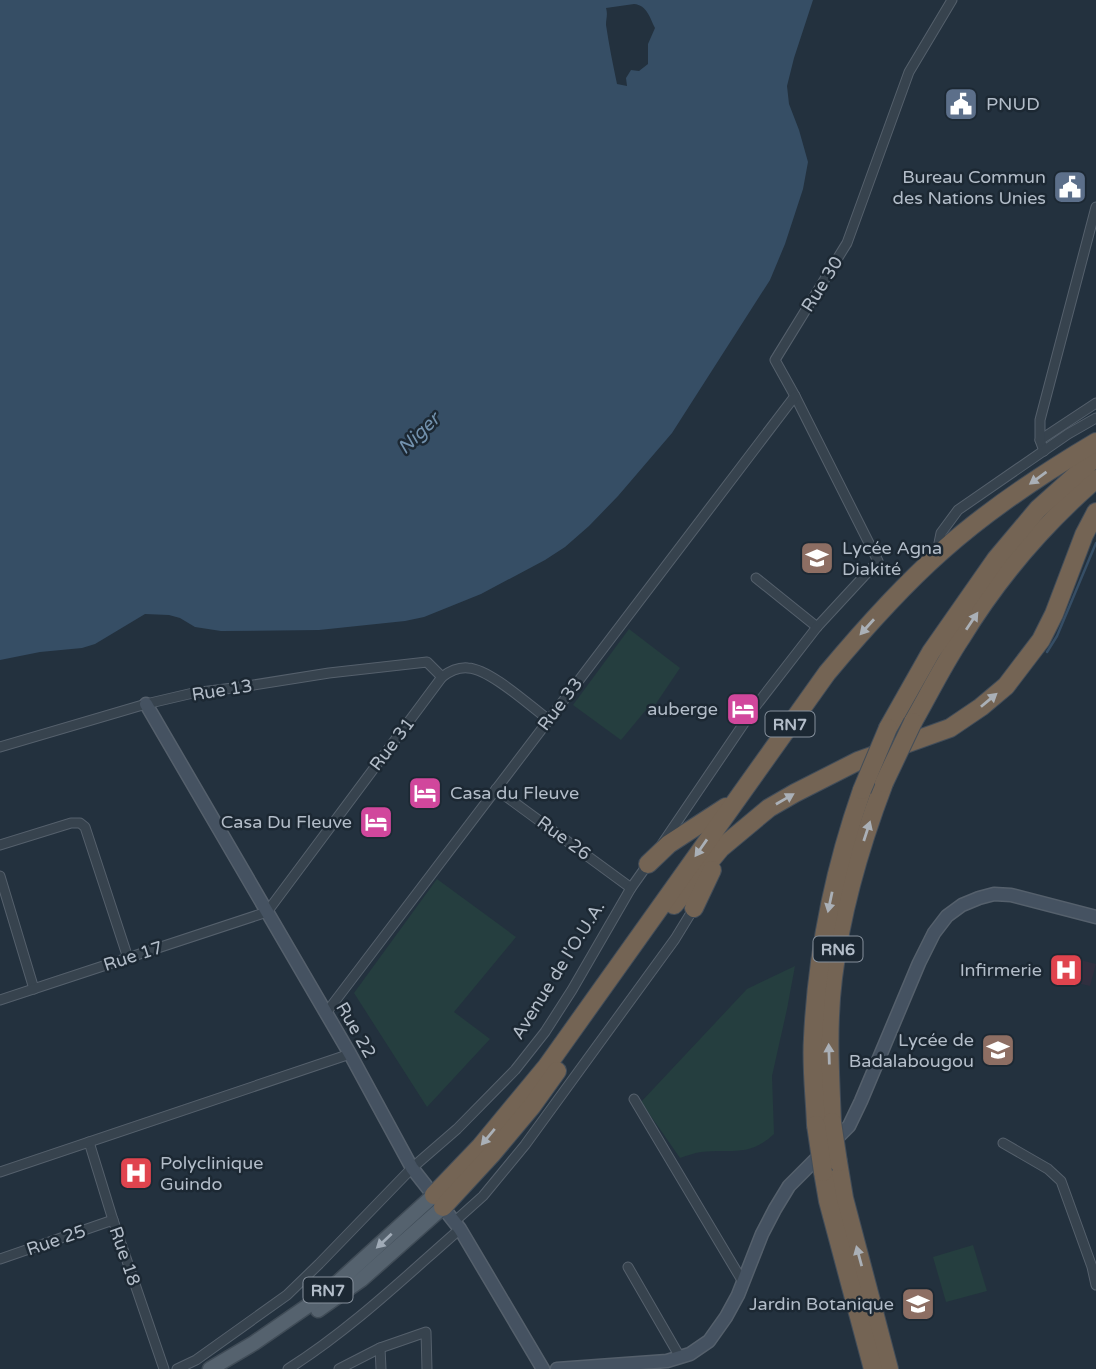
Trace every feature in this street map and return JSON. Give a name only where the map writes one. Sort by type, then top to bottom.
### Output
[{"type":"highway","name":"RN7","points":[[438,1201],[547,1066],[827,673],[869,624],[942,552],[982,519],[1047,471],[1096,442]]},
{"type":"highway","name":"RN6","points":[[873,1369],[828,1201],[830,1167],[813,1041],[818,980],[829,905],[849,827],[862,790],[888,728],[931,652],[996,559],[1038,509],[1096,457]]},
{"type":"highway","name":"RN6","points":[[824,1124],[833,978],[845,908],[867,829],[884,783],[913,722],[961,637],[992,591],[1068,503],[1096,479]]},
{"type":"highway","name":"RN7","points":[[438,1201],[491,1155],[532,1106],[679,898],[721,848],[769,808],[795,793],[858,761],[950,728],[1006,686],[1041,640],[1096,512]]},
{"type":"highway","points":[[648,864],[669,844],[734,801]]},
{"type":"highway","points":[[694,908],[721,848]]},
{"type":"highway","name":"RN6","points":[[830,1167],[844,1198],[889,1369]]},
{"type":"main road","name":"RN7","points":[[210,1369],[254,1343],[324,1294],[438,1201]]},
{"type":"main road","name":"RN7","points":[[229,1369],[259,1352],[362,1279],[438,1201]]},
{"type":"street","name":"Rue 30","points":[[878,561],[775,360],[847,243],[909,72],[952,0]]},
{"type":"street","points":[[1044,451],[1040,440],[1040,420],[1096,207]]},
{"type":"street","name":"Rue 33","points":[[326,1013],[795,396]]},
{"type":"street","points":[[1040,440],[1096,403]]},
{"type":"street","points":[[942,552],[939,543],[942,533],[958,510],[1096,418]]},
{"type":"street","name":"Avenue de l'O.U.A.","points":[[177,1369],[196,1360],[287,1295],[412,1168],[457,1129],[515,1070],[545,1032],[631,888],[755,707],[817,627],[878,561]]},
{"type":"street","points":[[756,578],[817,627]]},
{"type":"street","name":"Rue 13","points":[[0,747],[193,693],[427,662],[442,677]]},
{"type":"street","points":[[442,677],[462,668],[488,674],[549,720]]},
{"type":"street","name":"Rue 31","points":[[267,912],[442,677]]},
{"type":"street","name":"Rue 22","points":[[146,704],[350,1054],[412,1168],[457,1225],[543,1369]]},
{"type":"street","name":"Rue 26","points":[[496,789],[631,888]]},
{"type":"street","points":[[0,845],[71,823],[79,823],[85,827],[128,958]]},
{"type":"street","points":[[0,876],[34,989]]},
{"type":"street","points":[[557,1369],[667,1361],[690,1354],[709,1341],[726,1317],[762,1234],[789,1186],[849,1126],[919,963],[934,933],[947,916],[971,901],[994,894],[1011,895],[1096,917]]},
{"type":"street","points":[[288,1369],[352,1322],[457,1225],[483,1196],[525,1145],[694,908]]},
{"type":"street","name":"Rue 17","points":[[0,1000],[267,912]]},
{"type":"street","points":[[0,1172],[350,1054]]},
{"type":"street","points":[[634,1099],[743,1282]]},
{"type":"street","name":"Rue 18","points":[[89,1142],[164,1369]]},
{"type":"street","points":[[1003,1143],[1048,1169],[1060,1181],[1094,1265],[1096,1285]]},
{"type":"street","name":"Rue 25","points":[[0,1259],[113,1220]]},
{"type":"street","points":[[628,1267],[680,1357]]},
{"type":"street","points":[[338,1369],[380,1348],[426,1332],[427,1369]]},
{"type":"street","points":[[380,1348],[382,1369]]},
{"type":"shaded area","points":[[1062,955],[1096,964],[1090,986],[1056,978]]},
{"type":"green space","points":[[629,629],[680,668],[655,705],[650,705],[621,740],[573,705]]},
{"type":"green space","points":[[437,879],[516,937],[454,1012],[490,1039],[427,1107],[354,993]]},
{"type":"green space","points":[[795,966],[772,1076],[774,1134],[765,1142],[747,1149],[701,1152],[680,1158],[641,1102],[747,989]]},
{"type":"green space","points":[[973,1245],[987,1291],[946,1302],[933,1257]]},
{"type":"water","name":"Niger","points":[[0,0],[813,0],[787,86],[789,104],[808,162],[803,189],[770,280],[672,433],[618,496],[565,547],[481,594],[424,617],[405,621],[319,630],[221,631],[195,627],[169,615],[145,614],[95,644],[0,660]],"holes":[[[638,5],[647,13],[655,28],[648,44],[648,64],[639,71],[631,70],[626,78],[627,86],[617,84],[606,25],[606,8]]]},
{"type":"waterway","points":[[1047,652],[1057,636],[1096,543]]},
{"type":"place","name":"PNUD","points":[[961,104]]},
{"type":"place","name":"Bureau Commun des Nations Unies","points":[[1070,187]]},
{"type":"place","name":"Lycée Agna Diakité","points":[[817,558]]},
{"type":"place","name":"auberge","points":[[743,709]]},
{"type":"place","name":"Casa du Fleuve","points":[[425,793]]},
{"type":"place","name":"Casa Du Fleuve","points":[[376,822]]},
{"type":"place","name":"Infirmerie","points":[[1066,970]]},
{"type":"place","name":"Lycée de Badalabougou","points":[[998,1050]]},
{"type":"place","name":"Polyclinique Guindo","points":[[136,1173]]},
{"type":"place","name":"Jardin Botanique","points":[[918,1304]]}]
